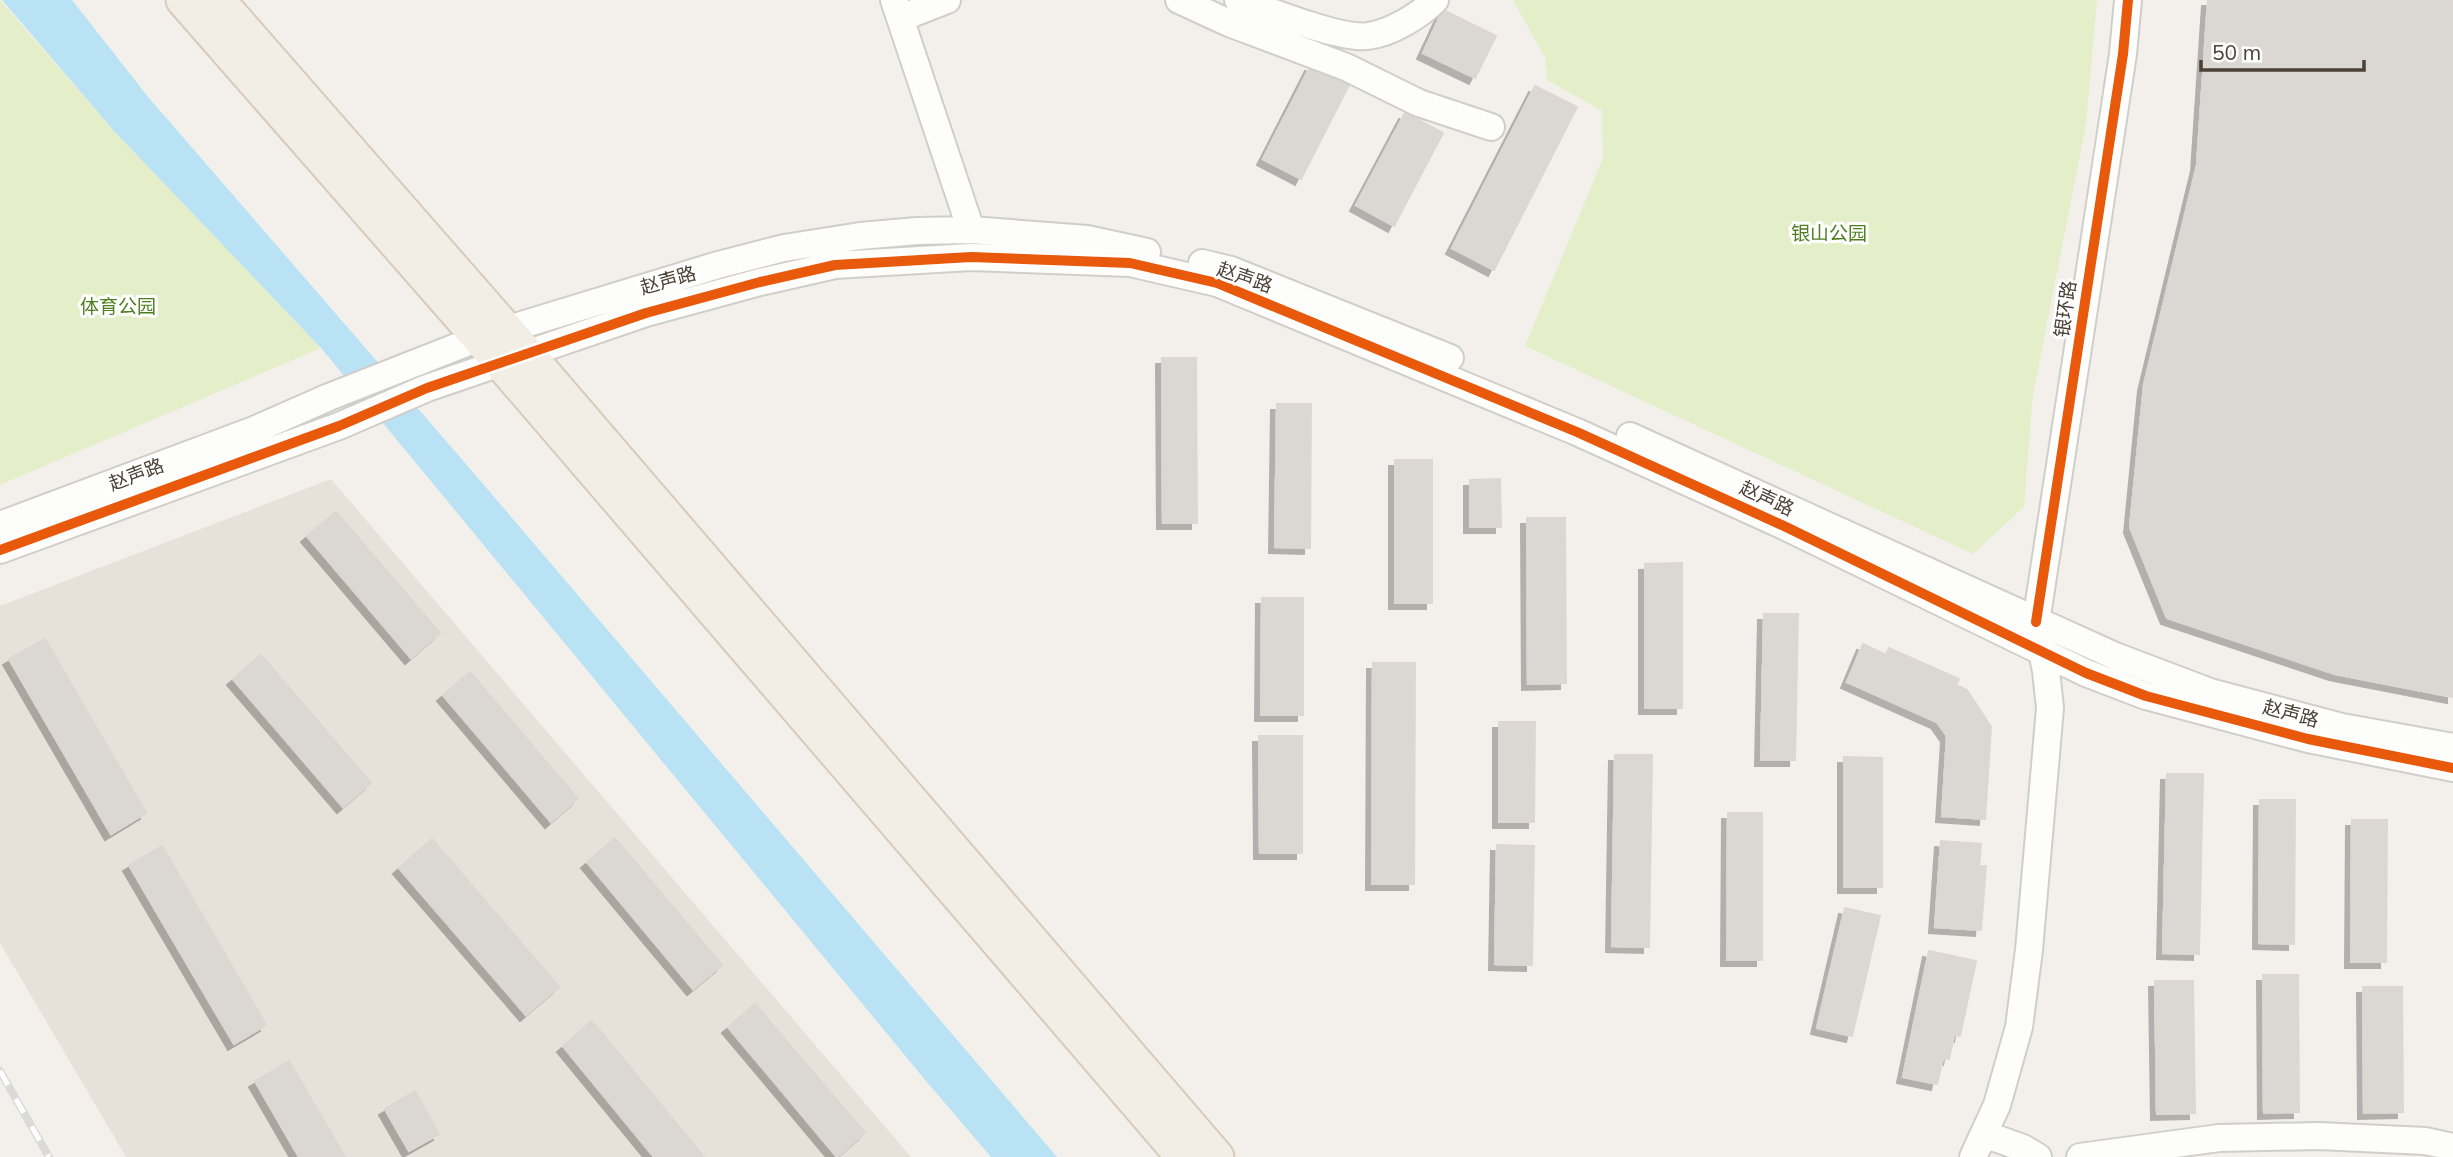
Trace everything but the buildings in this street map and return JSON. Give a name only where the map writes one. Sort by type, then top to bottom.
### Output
[{"type":"main road","points":[[183,0],[503,346],[1217,1157]]},
{"type":"main road","points":[[218,0],[503,346],[1183,1157]]},
{"type":"street","points":[[947,0],[898,9],[971,230]]},
{"type":"street","points":[[1179,0],[1229,23],[1346,67],[1419,103],[1491,127]]},
{"type":"street","points":[[1238,0],[1342,34],[1367,37],[1386,32],[1428,7],[1434,0]]},
{"type":"street","name":"银环路","points":[[2036,622],[2123,54],[2128,0]]},
{"type":"street","name":"赵声路","points":[[0,525],[254,430],[329,397],[503,346],[719,265],[784,248],[860,236],[917,231],[971,230],[1087,239],[1231,270],[1453,359],[1707,470],[2036,622],[2210,692],[2342,727],[2453,747]]},
{"type":"street","points":[[0,550],[339,426],[427,388],[503,346],[835,265],[971,257],[1130,264],[1217,283],[1577,432],[1772,520],[2086,673],[2147,696],[2308,739],[2453,768]]},
{"type":"street","points":[[2036,622],[2050,708],[2029,950],[2019,1027],[1997,1105],[1979,1145],[2023,1148],[2038,1157]]},
{"type":"street","points":[[2080,1157],[2231,1137],[2319,1136],[2425,1141],[2453,1147]]},
{"type":"shaded area","points":[[331,479],[911,1157],[126,1157],[0,943],[0,606]]},
{"type":"green space","name":"体育公园","points":[[0,0],[114,131],[321,348],[0,485]]},
{"type":"green space","name":"银山公园","points":[[1513,0],[2097,0],[2086,125],[2033,395],[2024,507],[1973,554],[1525,346],[1603,158],[1602,111],[1547,80],[1545,58]]},
{"type":"water","points":[[2,0],[72,0],[149,98],[472,471],[1057,1157],[991,1157],[321,348],[114,131]]},
{"type":"railway","points":[[0,1071],[49,1157]]},
{"type":"cycle path","points":[[2036,622],[2123,54],[2128,0]]},
{"type":"cycle path","points":[[0,550],[339,426],[427,388],[646,313],[760,282],[835,265],[971,257],[1130,263],[1217,283],[1577,432],[1784,526],[2086,673],[2146,696],[2308,739],[2453,768]]}]
